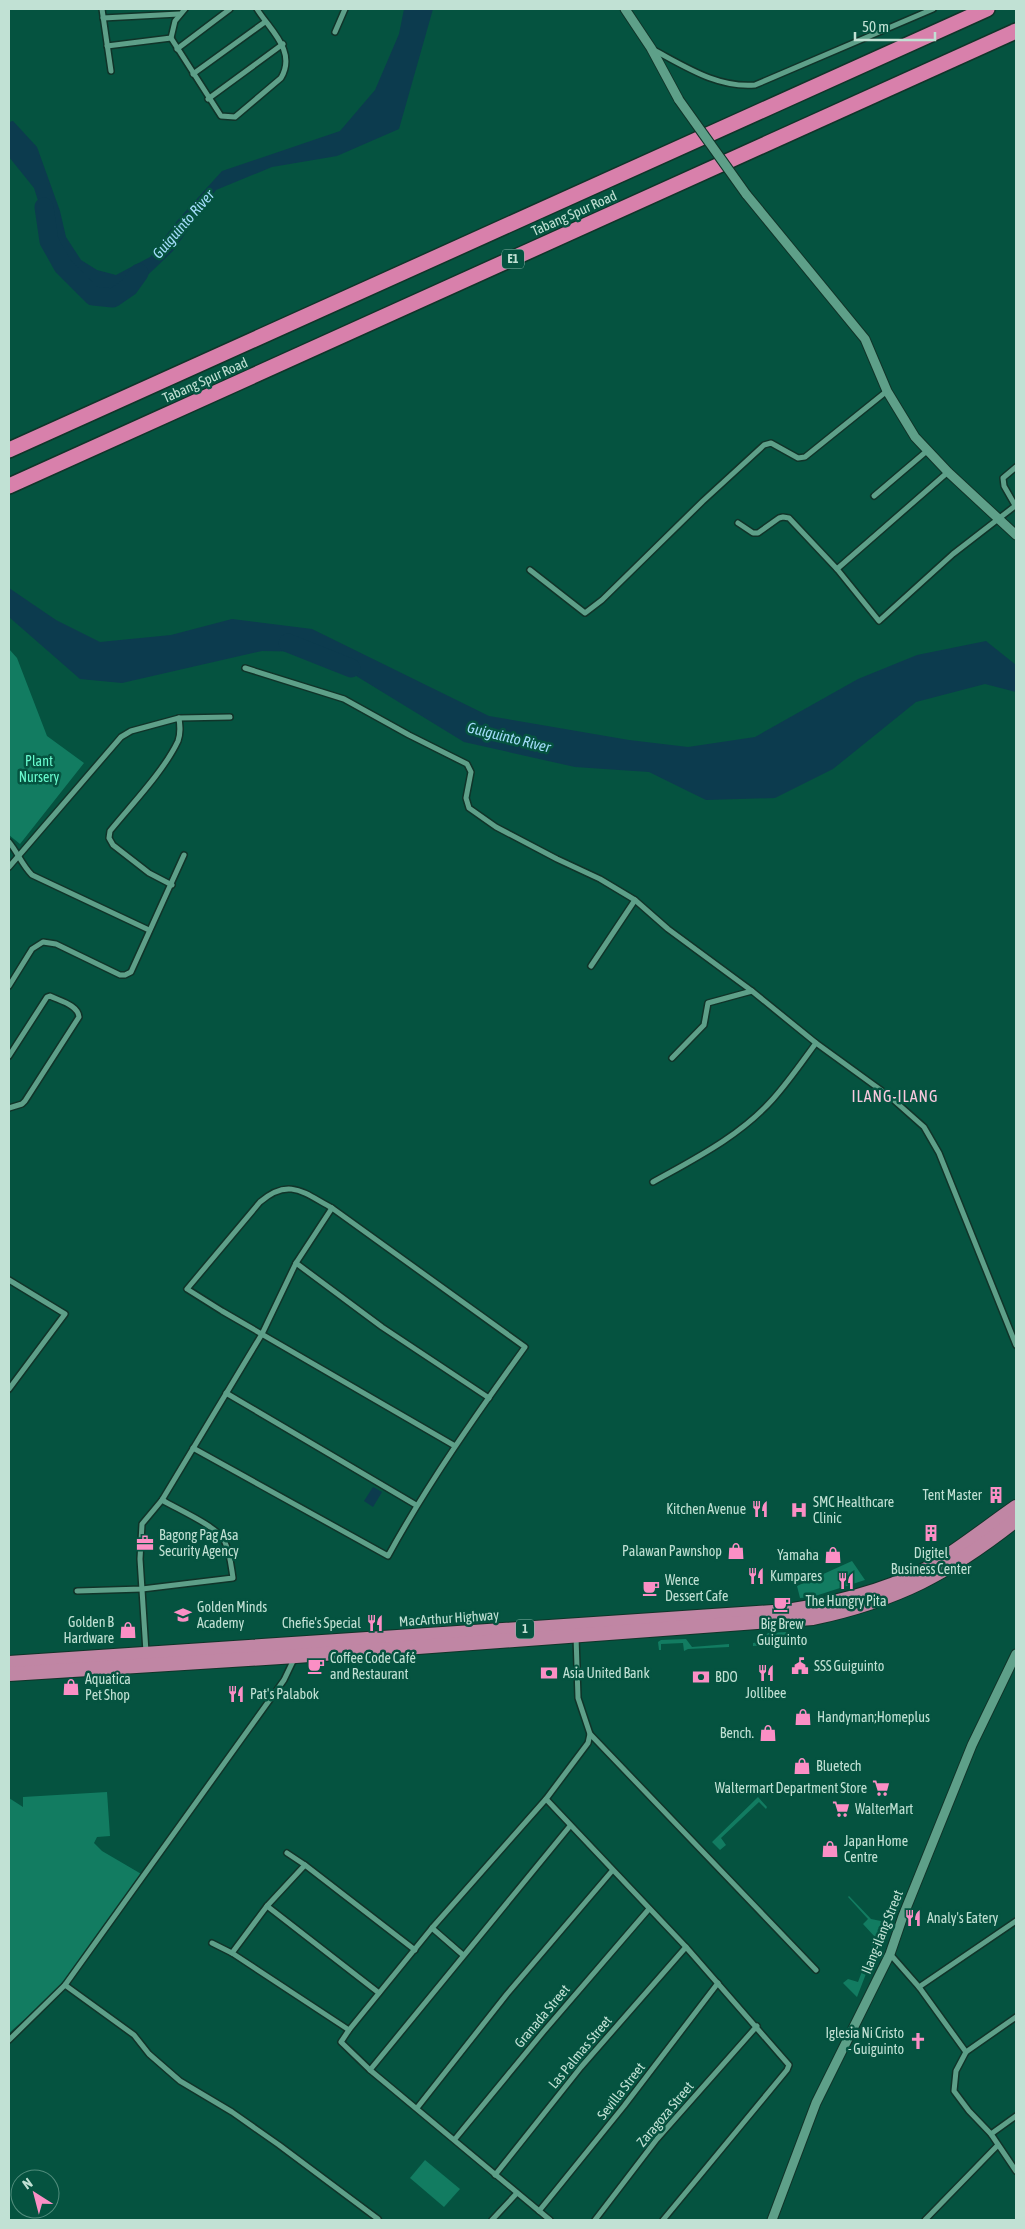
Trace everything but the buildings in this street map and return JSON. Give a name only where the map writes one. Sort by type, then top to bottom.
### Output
[{"type":"highway","name":"Tabang Spur Road","points":[[9,450],[987,9]]},
{"type":"highway","name":"Tabang Spur Road","points":[[9,486],[1016,30]]},
{"type":"highway","name":"MacArthur Highway","points":[[576,1631],[787,1611],[851,1598],[882,1588],[938,1563],[1016,1507]]},
{"type":"highway","name":"MacArthur Highway","points":[[9,1674],[146,1660],[576,1631],[788,1621],[854,1609],[885,1599],[943,1572],[1016,1520]]},
{"type":"highway","name":"MacArthur Highway","points":[[9,1664],[146,1660]]},
{"type":"street","points":[[102,9],[111,71]]},
{"type":"street","points":[[185,9],[179,14],[172,29],[171,38],[208,99],[221,116],[235,117],[281,78],[286,70],[283,44],[257,9]]},
{"type":"street","points":[[177,49],[230,9]]},
{"type":"street","points":[[335,32],[345,9]]},
{"type":"street","points":[[626,9],[651,48],[679,100],[746,194],[865,339],[887,392],[915,437],[948,472],[1016,535]]},
{"type":"street","points":[[651,48],[706,78],[732,85],[755,85],[923,11],[933,9]]},
{"type":"street","points":[[103,18],[179,14]]},
{"type":"street","points":[[193,74],[265,22]]},
{"type":"street","points":[[107,46],[171,38]]},
{"type":"street","points":[[208,99],[283,44]]},
{"type":"street","points":[[530,570],[585,613],[602,600],[764,445],[771,443],[798,458],[804,457],[887,392]]},
{"type":"street","points":[[874,496],[928,450]]},
{"type":"street","points":[[738,523],[754,533],[758,533],[779,518],[789,518],[837,570],[879,621],[953,554],[1016,506],[1004,486],[1003,478],[1016,467]]},
{"type":"street","points":[[837,570],[948,472]]},
{"type":"street","points":[[245,668],[344,699],[467,764],[471,772],[466,798],[469,808],[496,827],[557,859],[600,878],[635,900],[668,929],[752,991],[816,1043],[889,1096],[924,1127],[930,1135],[976,1241],[1016,1345]]},
{"type":"street","points":[[9,867],[121,737],[131,731],[179,718],[230,717]]},
{"type":"street","points":[[172,885],[149,873],[112,845],[109,838],[110,831],[164,764],[178,741],[180,732],[179,718]]},
{"type":"street","points":[[9,842],[19,854],[22,864],[32,875],[149,930]]},
{"type":"street","points":[[9,986],[32,949],[43,942],[56,944],[120,975],[126,975],[131,972],[184,855]]},
{"type":"street","points":[[591,966],[635,900]]},
{"type":"street","points":[[672,1058],[704,1025],[708,1003],[752,991]]},
{"type":"street","points":[[9,1056],[47,997],[50,996],[75,1008],[78,1012],[78,1017],[25,1101],[22,1104],[9,1108]]},
{"type":"street","points":[[652,1182],[707,1153],[739,1130],[773,1099],[816,1043]]},
{"type":"street","points":[[193,1448],[388,1556],[416,1505],[455,1446],[525,1348],[332,1208],[299,1190],[289,1188],[269,1194],[260,1202],[187,1288],[262,1334],[455,1446]]},
{"type":"street","points":[[146,1660],[140,1558],[142,1524],[162,1500],[262,1334],[296,1263],[332,1208]]},
{"type":"street","points":[[296,1263],[382,1326],[489,1398]]},
{"type":"street","points":[[9,1280],[65,1314],[9,1389]]},
{"type":"street","points":[[226,1393],[416,1505]]},
{"type":"street","points":[[77,1591],[142,1589],[233,1578],[228,1549],[223,1538],[214,1530],[162,1500]]},
{"type":"street","points":[[576,1631],[578,1698],[590,1734],[816,1970]]},
{"type":"street","points":[[9,2040],[65,1985],[284,1680],[295,1650]]},
{"type":"street","name":"Ilang-ilang Street","points":[[772,2220],[816,2103],[890,1954],[903,1916],[972,1745],[1016,1654]]},
{"type":"street","points":[[550,2220],[370,2070],[341,2042],[348,2030],[432,1928],[546,1799],[588,1743],[590,1734]]},
{"type":"street","points":[[546,1799],[718,1982],[786,2060],[788,2065],[787,2070],[663,2220]]},
{"type":"street","points":[[370,2070],[570,1826]]},
{"type":"street","points":[[287,1854],[304,1864],[415,1950]]},
{"type":"street","points":[[232,1953],[267,1906],[304,1864]]},
{"type":"street","points":[[417,2108],[507,1994],[612,1871]]},
{"type":"street","points":[[267,1906],[379,1994]]},
{"type":"street","name":"Granada Street","points":[[455,2139],[544,2031],[649,1909]]},
{"type":"street","points":[[919,1987],[1016,1921]]},
{"type":"street","points":[[432,1928],[463,1955]]},
{"type":"street","points":[[212,1943],[232,1953],[348,2030]]},
{"type":"street","name":"Las Palmas Street","points":[[495,2174],[581,2067],[686,1948]]},
{"type":"street","points":[[890,1954],[919,1987],[966,2052]]},
{"type":"street","name":"Sevilla Street","points":[[539,2211],[624,2106],[718,1982]]},
{"type":"street","points":[[65,1985],[134,2035],[149,2054],[180,2081],[232,2112],[279,2144],[378,2219]]},
{"type":"street","points":[[1016,2017],[966,2052],[956,2071],[954,2091],[990,2134],[1016,2170]]},
{"type":"street","name":"Zaragoza Street","points":[[596,2220],[657,2139],[756,2026]]},
{"type":"street","points":[[990,2134],[1016,2116]]},
{"type":"street","points":[[925,2220],[997,2146]]},
{"type":"street","points":[[492,2220],[517,2193]]},
{"type":"green space","name":"Plant Nursery","points":[[9,649],[17,658],[47,736],[84,763],[20,844],[9,835]]},
{"type":"green space","points":[[852,1561],[865,1580],[812,1597],[800,1598],[797,1586]]},
{"type":"green space","points":[[787,1632],[787,1640],[785,1637],[766,1638],[767,1645],[753,1646],[753,1643],[759,1642],[768,1633]]},
{"type":"green space","points":[[686,1639],[692,1647],[729,1644],[729,1647],[688,1649],[684,1651],[683,1643],[661,1644],[661,1650],[659,1650],[658,1642],[661,1640]]},
{"type":"green space","points":[[107,1792],[110,1836],[97,1837],[94,1843],[102,1851],[143,1875],[61,1987],[9,2033],[9,1798],[23,1807],[23,1797]]},
{"type":"green space","points":[[758,1797],[767,1807],[766,1809],[759,1802],[721,1838],[726,1845],[720,1850],[712,1842]]},
{"type":"green space","points":[[849,1896],[871,1919],[886,1922],[857,1997],[843,1983],[848,1979],[858,1982],[875,1937],[863,1924],[868,1919]]},
{"type":"green space","points":[[425,2160],[460,2189],[444,2207],[410,2178]]},
{"type":"water","points":[[404,9],[433,9],[399,129],[337,156],[272,167],[216,190],[173,251],[130,292],[92,291],[69,273],[53,248],[34,188],[9,157],[9,122],[13,121],[37,147],[60,211],[66,237],[81,260],[97,270],[116,275],[150,257],[177,221],[222,171],[340,131],[375,90],[399,34]]},
{"type":"water","points":[[9,588],[56,620],[100,642],[171,635],[232,619],[312,629],[489,716],[629,740],[688,747],[755,737],[858,679],[917,655],[986,641],[1016,665],[1016,692],[985,684],[916,702],[833,769],[775,798],[706,800],[649,772],[575,767],[464,742],[317,652],[262,651],[122,683],[80,679],[9,617]]},
{"type":"water","points":[[373,1487],[382,1492],[373,1507],[364,1501]]},
{"type":"waterway","name":"Guiguinto River","points":[[44,207],[49,241],[63,266],[93,296],[113,298],[129,287],[139,273]]},
{"type":"waterway","name":"Guiguinto River","points":[[288,643],[351,668]]},
{"type":"place","name":"Tent Master","points":[[996,1495]]},
{"type":"place","name":"Kitchen Avenue","points":[[760,1509]]},
{"type":"place","name":"SMC Healthcare Clinic","points":[[799,1510]]},
{"type":"place","name":"Digitel Business Center","points":[[931,1533]]},
{"type":"place","name":"Bagong Pag Asa Security Agency","points":[[145,1543]]},
{"type":"place","name":"Palawan Pawnshop","points":[[736,1551]]},
{"type":"place","name":"Yamaha","points":[[833,1555]]},
{"type":"place","name":"Kumpares","points":[[756,1576]]},
{"type":"place","name":"The Hungry Pita","points":[[846,1581]]},
{"type":"place","name":"Wence Dessert Cafe","points":[[651,1588]]},
{"type":"place","name":"Big Brew Guiguinto","points":[[782,1604]]},
{"type":"place","name":"Golden Minds Academy","points":[[183,1615]]},
{"type":"place","name":"Chefie's Special","points":[[375,1623]]},
{"type":"place","name":"Golden B Hardware","points":[[128,1630]]},
{"type":"place","name":"Coffee Code Café and Restaurant","points":[[316,1666]]},
{"type":"place","name":"SSS Guiguinto","points":[[800,1666]]},
{"type":"place","name":"Asia United Bank","points":[[549,1673]]},
{"type":"place","name":"Jollibee","points":[[766,1673]]},
{"type":"place","name":"BDO","points":[[701,1677]]},
{"type":"place","name":"Aquatica Pet Shop","points":[[71,1687]]},
{"type":"place","name":"Pat's Palabok","points":[[236,1694]]},
{"type":"place","name":"Handyman;Homeplus","points":[[803,1717]]},
{"type":"place","name":"Bench.","points":[[768,1733]]},
{"type":"place","name":"Bluetech","points":[[802,1766]]},
{"type":"place","name":"Waltermart Department Store","points":[[881,1788]]},
{"type":"place","name":"WalterMart","points":[[841,1809]]},
{"type":"place","name":"Japan Home Centre","points":[[830,1849]]},
{"type":"place","name":"Analy's Eatery","points":[[913,1918]]},
{"type":"place","name":"Iglesia Ni Cristo - Guiguinto","points":[[918,2041]]},
{"type":"district","name":"ILANG-ILANG","points":[[895,1096]]}]
